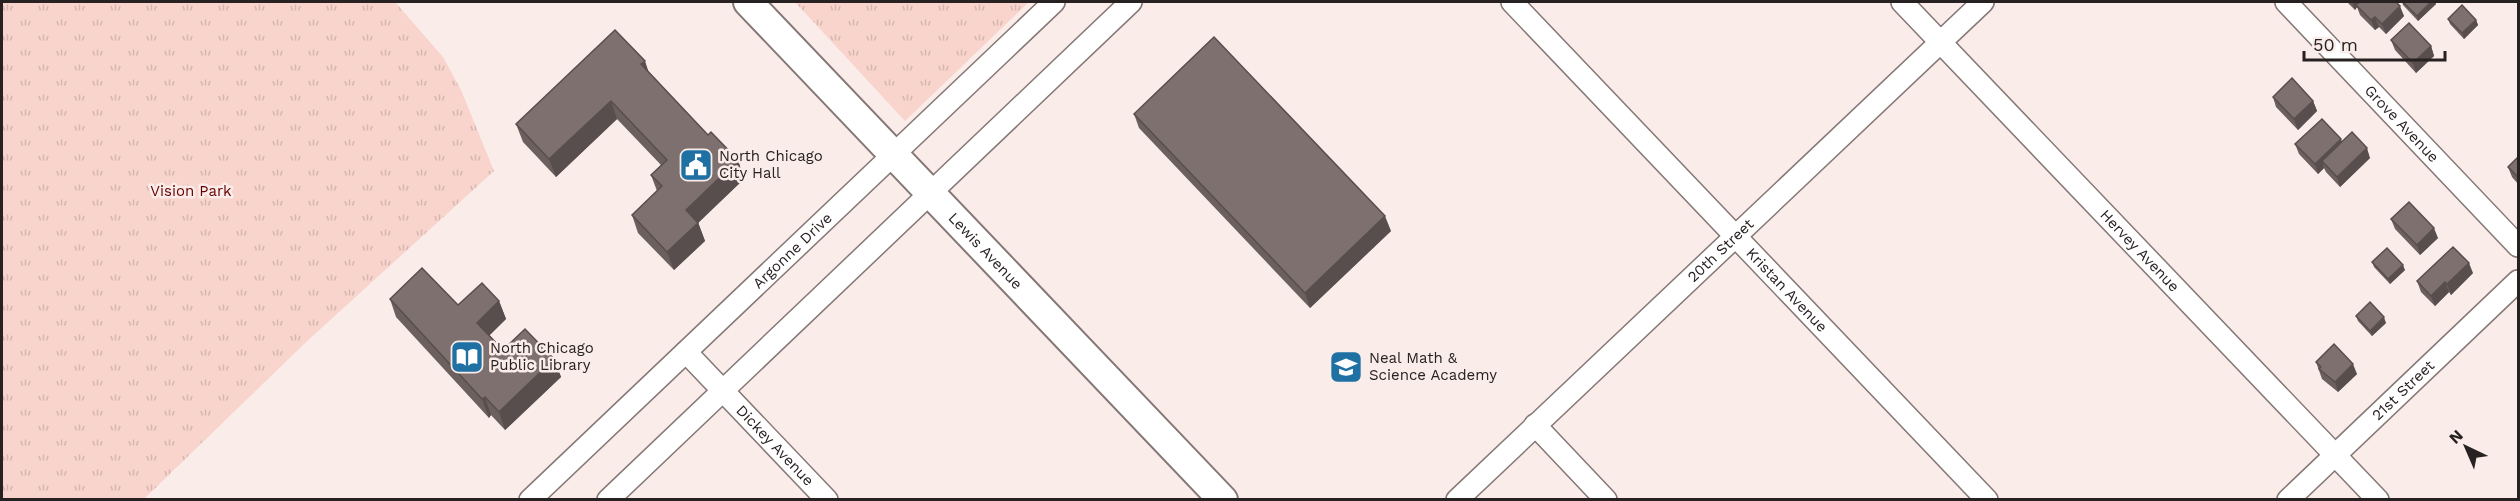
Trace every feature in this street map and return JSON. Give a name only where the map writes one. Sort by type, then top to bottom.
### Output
[{"type":"main road","name":"Lewis Avenue","points":[[748,2],[1223,500]]},
{"type":"street","name":"Argonne Drive","points":[[530,500],[1054,2]]},
{"type":"street","points":[[608,500],[1128,2]]},
{"type":"street","name":"Kristan Avenue","points":[[1512,2],[1988,500]]},
{"type":"street","name":"Hervey Avenue","points":[[1902,2],[2378,500]]},
{"type":"street","name":"20th Street","points":[[1457,500],[1983,2]]},
{"type":"street","name":"Grove Avenue","points":[[2286,2],[2518,246]]},
{"type":"street","name":"21st Street","points":[[2288,500],[2518,281]]},
{"type":"street","name":"Dickey Avenue","points":[[686,352],[827,500]]},
{"type":"street","points":[[1535,425],[1606,500]]},
{"type":"green space","name":"Vision Park","points":[[2,2],[395,2],[443,57],[461,90],[494,171],[305,343],[144,499],[2,499]]},
{"type":"green space","points":[[795,2],[1029,2],[905,121]]},
{"type":"building","points":[[2360,2],[2396,2],[2400,6],[2382,24],[2375,17],[2371,20],[2356,5]]},
{"type":"building","points":[[2403,2],[2431,2],[2417,16]]},
{"type":"building","points":[[2462,5],[2476,20],[2462,33],[2448,19]]},
{"type":"building","points":[[2409,23],[2431,46],[2413,63],[2391,40]]},
{"type":"building","name":"North Chicago City Hall","points":[[615,30],[645,61],[641,64],[708,135],[711,132],[738,160],[686,210],[698,223],[667,252],[632,215],[662,186],[651,175],[667,160],[611,101],[549,159],[516,124]]},
{"type":"building","points":[[1214,37],[1385,216],[1305,293],[1134,114]]},
{"type":"building","points":[[2292,78],[2313,101],[2294,119],[2273,97]]},
{"type":"building","points":[[2322,119],[2341,139],[2315,164],[2295,144]]},
{"type":"building","points":[[2352,132],[2367,148],[2337,177],[2322,161]]},
{"type":"building","points":[[2518,157],[2518,177],[2508,167]]},
{"type":"building","points":[[2409,202],[2434,228],[2417,245],[2391,219]]},
{"type":"building","points":[[2453,247],[2469,263],[2431,296],[2417,281]]},
{"type":"building","points":[[2387,248],[2403,265],[2388,279],[2372,262]]},
{"type":"building","name":"North Chicago Public Library","points":[[422,268],[458,305],[482,283],[499,301],[477,323],[503,350],[525,329],[554,359],[499,412],[485,397],[482,399],[390,299]]},
{"type":"building","points":[[2370,302],[2384,317],[2370,331],[2356,316]]},
{"type":"building","points":[[2334,344],[2353,364],[2335,382],[2319,369],[2321,367],[2316,362]]},
{"type":"place","name":"North Chicago City Hall","points":[[696,165]]},
{"type":"place","name":"North Chicago Public Library","points":[[467,357]]},
{"type":"place","name":"Neal Math & Science Academy","points":[[1346,367]]}]
